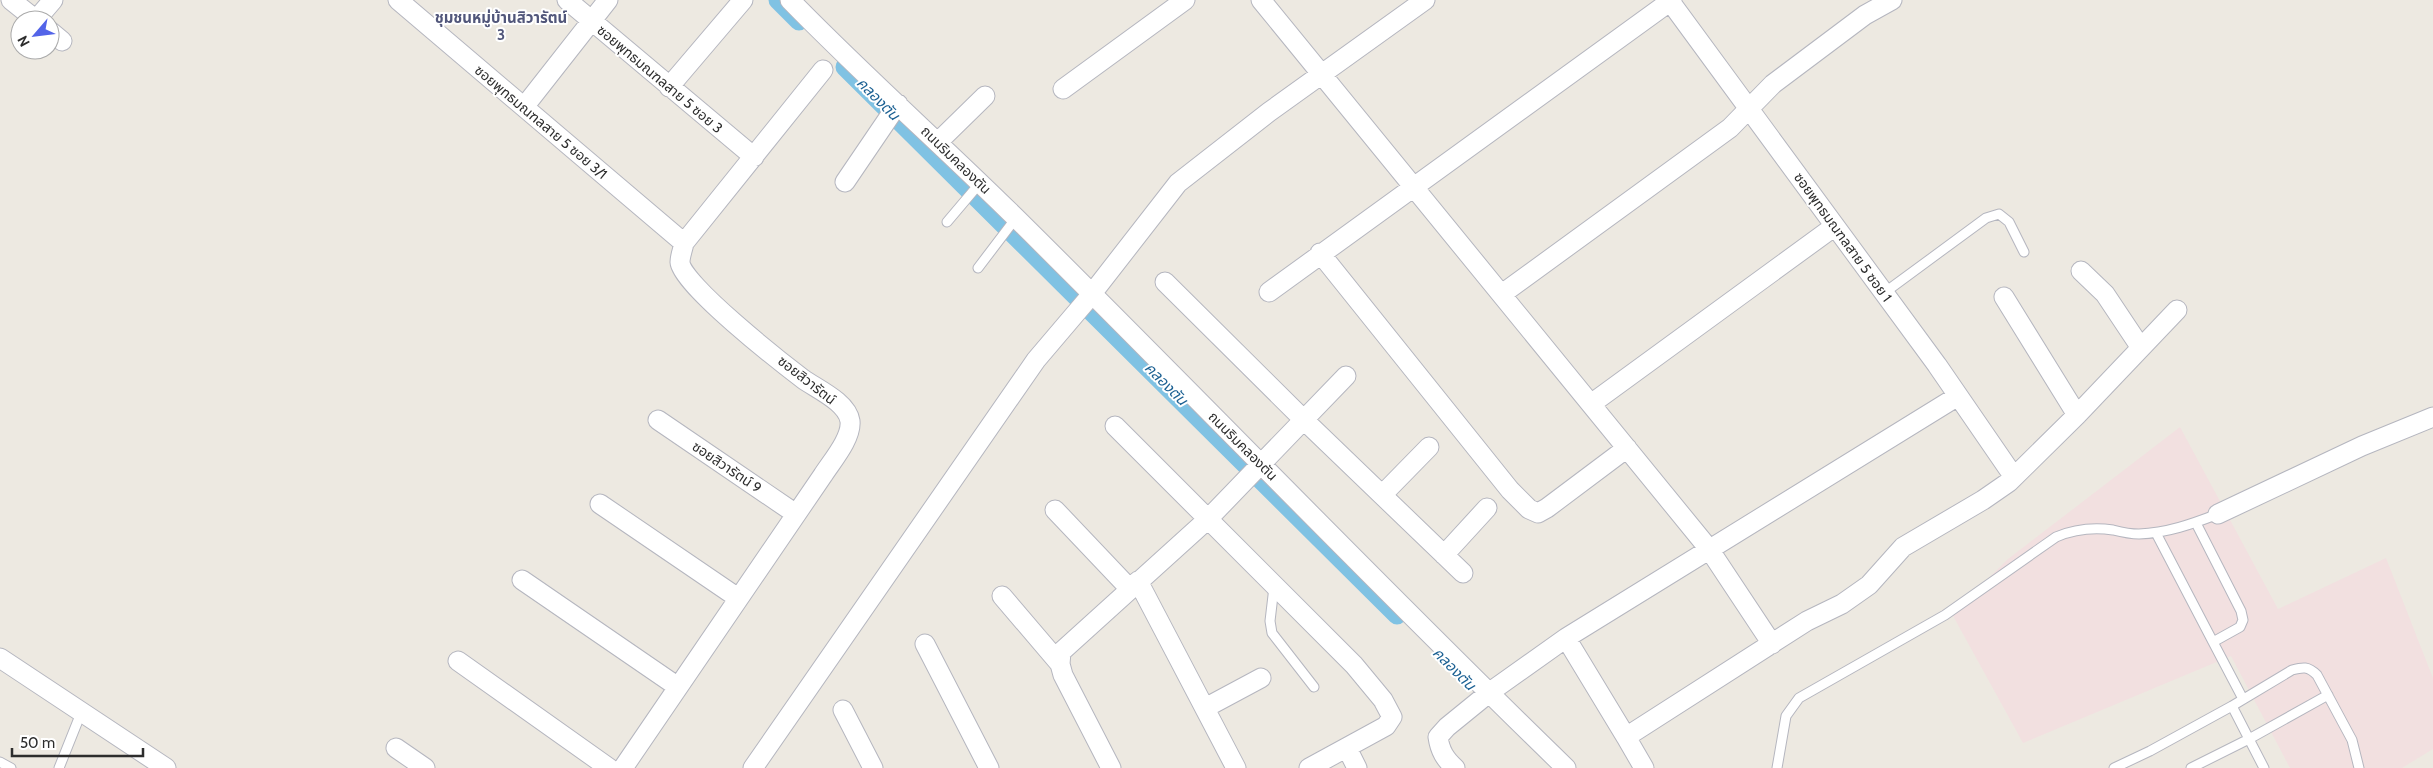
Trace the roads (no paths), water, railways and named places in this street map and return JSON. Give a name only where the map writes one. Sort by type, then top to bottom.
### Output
[{"type":"street","points":[[11,0],[24,10]]},
{"type":"street","points":[[44,10],[53,0]]},
{"type":"street","name":"ซอยพุทธมณฑลสาย 5 ซอย 3/1","points":[[398,0],[684,243]]},
{"type":"street","name":"ซอยพุทธมณฑลสาย 5 ซอย 3","points":[[567,0],[754,157]]},
{"type":"street","points":[[524,107],[608,0]]},
{"type":"street","points":[[669,87],[743,0]]},
{"type":"street","name":"ถนนริมคลองตัน","points":[[790,0],[844,55],[893,112],[938,142],[978,186],[1257,470],[1487,694],[1566,768]]},
{"type":"street","points":[[1063,89],[1185,0]]},
{"type":"street","points":[[1261,0],[1708,549],[1772,644]]},
{"type":"street","points":[[753,768],[970,452],[1036,360],[1089,297],[1178,183],[1322,74],[1424,0]]},
{"type":"street","points":[[1268,292],[1670,0]]},
{"type":"street","name":"ซอยพุทธมณฑลสาย 5 ซอย 1","points":[[1670,0],[1748,110],[1884,293],[2014,477]]},
{"type":"street","points":[[1502,294],[1730,128],[1773,84],[1865,15],[1892,0]]},
{"type":"street","points":[[684,243],[822,70]]},
{"type":"street","points":[[938,142],[985,96]]},
{"type":"street","points":[[845,182],[893,112]]},
{"type":"street","points":[[1590,404],[1835,226]]},
{"type":"street","name":"ซอยสิวารัตน์","points":[[623,768],[796,514],[846,438],[850,424],[848,413],[728,317],[694,285],[685,275],[680,262],[684,243]]},
{"type":"street","points":[[1320,253],[1510,490],[1529,510],[1538,513],[1547,508],[1627,448]]},
{"type":"street","points":[[2081,271],[2105,294],[2141,348]]},
{"type":"street","points":[[1165,282],[1304,420],[1464,573]]},
{"type":"street","points":[[2004,297],[2076,415]]},
{"type":"street","points":[[1626,737],[1869,585],[1903,547],[1983,500],[2014,477],[2178,310]]},
{"type":"street","points":[[1111,768],[1063,675],[1060,664],[1061,652],[1208,519],[1346,376]]},
{"type":"street","points":[[1455,768],[1448,762],[1440,749],[1438,737],[1487,694],[1566,638],[1958,396]]},
{"type":"street","points":[[2218,514],[2362,446],[2433,417]]},
{"type":"street","name":"ซอยสิวารัตน์ 9","points":[[658,420],[796,514]]},
{"type":"street","points":[[1115,426],[1354,665],[1383,700],[1392,717],[1386,726],[1309,768]]},
{"type":"street","points":[[1382,495],[1429,447]]},
{"type":"street","points":[[600,504],[738,598]]},
{"type":"street","points":[[1444,555],[1487,508]]},
{"type":"street","points":[[1055,510],[1134,585],[1205,708],[1236,768]]},
{"type":"street","points":[[522,580],[678,687]]},
{"type":"street","points":[[1002,596],[1060,664]]},
{"type":"street","points":[[1566,638],[1644,768]]},
{"type":"street","points":[[925,644],[988,768]]},
{"type":"street","points":[[0,658],[166,768]]},
{"type":"street","points":[[458,661],[610,768]]},
{"type":"street","points":[[1205,708],[1261,678]]},
{"type":"street","points":[[843,710],[873,768]]},
{"type":"street","points":[[396,748],[425,768]]},
{"type":"street","points":[[1347,748],[1358,768]]},
{"type":"lane","points":[[947,222],[978,186]]},
{"type":"lane","points":[[1884,293],[1986,218],[2000,214],[2009,222],[2024,252]]},
{"type":"lane","points":[[978,268],[1014,221]]},
{"type":"lane","points":[[1777,768],[1786,716],[1799,698],[1945,616],[1990,582],[2056,537],[2076,528],[2106,529],[2136,534],[2156,533],[2196,523],[2218,514]]},
{"type":"lane","points":[[2196,523],[2243,620],[2240,627],[2213,642]]},
{"type":"lane","points":[[2156,533],[2243,699]]},
{"type":"lane","points":[[1274,586],[1270,621],[1272,633],[1314,687]]},
{"type":"lane","points":[[2114,768],[2150,751],[2232,706],[2292,670],[2302,667],[2311,669],[2328,695],[2352,740],[2360,768]]},
{"type":"lane","points":[[2191,768],[2249,739],[2328,695]]},
{"type":"lane","points":[[2232,706],[2264,768]]},
{"type":"lane","points":[[59,768],[81,713]]},
{"type":"lane","points":[[0,762],[11,768]]},
{"type":"waterway","name":"คลองตัน","points":[[778,0],[799,21]]},
{"type":"waterway","name":"คลองตัน","points":[[845,67],[1397,615]]},
{"type":"district","name":"ชุมชนหมู่บ้านสิวารัตน์ 3","points":[[501,26]]}]
